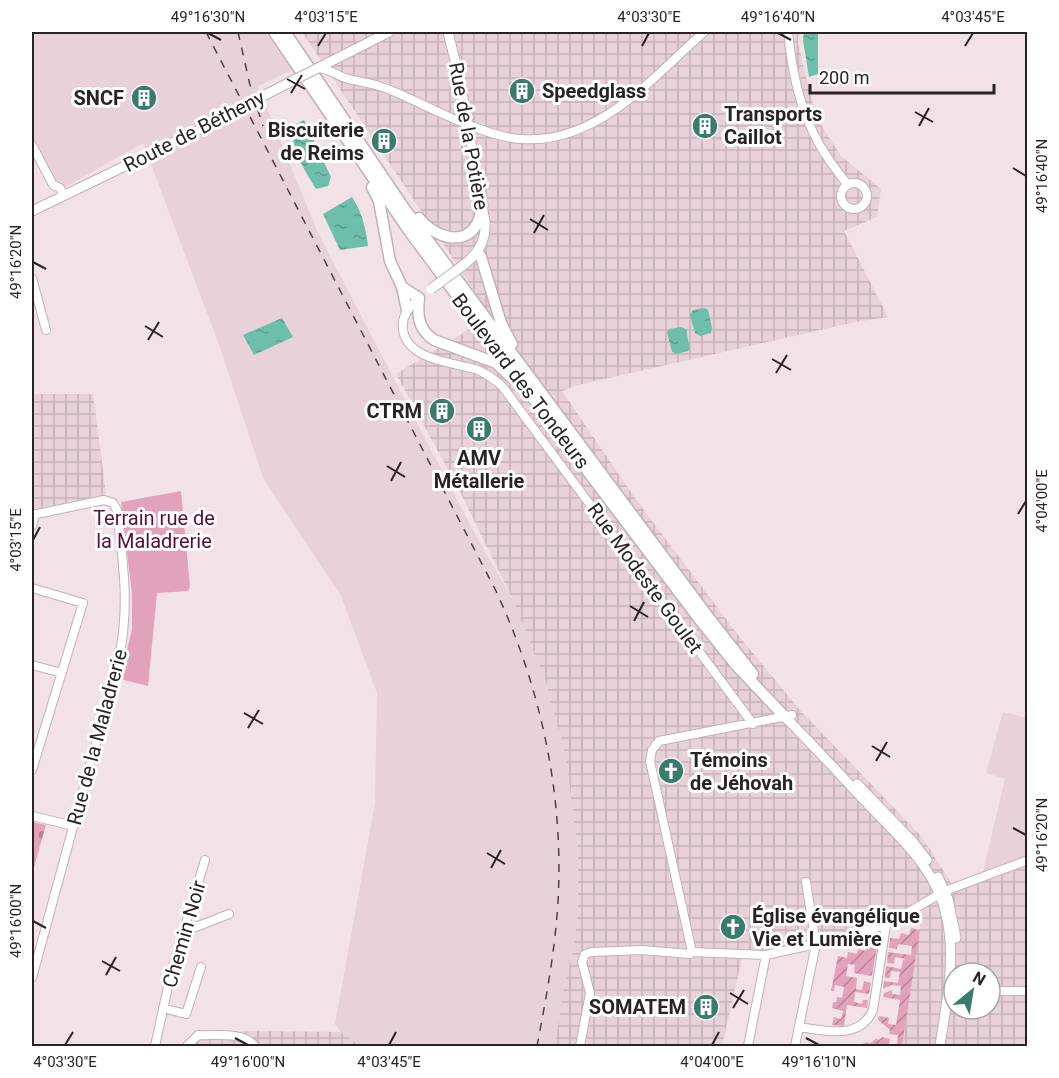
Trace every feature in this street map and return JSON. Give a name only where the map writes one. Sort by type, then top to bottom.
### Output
[{"type":"highway","name":"Boulevard des Tondeurs","points":[[274,32],[409,231],[616,510],[720,646],[789,716]]},
{"type":"highway","name":"Boulevard des Tondeurs","points":[[285,32],[404,208],[736,653],[789,716]]},
{"type":"highway","points":[[334,122],[346,147],[379,201],[390,261],[402,287],[407,310]]},
{"type":"highway","points":[[364,149],[426,227],[435,233],[452,237],[462,236],[472,231],[477,224],[482,205]]},
{"type":"highway","points":[[478,252],[501,323],[560,417]]},
{"type":"highway","points":[[402,287],[419,298],[418,320],[426,334],[434,340],[486,358],[503,368],[591,483],[616,510]]},
{"type":"main road","name":"Route de Bétheny","points":[[32,211],[191,134],[388,32]]},
{"type":"main road","name":"Rue de la Potière","points":[[448,32],[456,62],[485,222],[484,240],[478,252]]},
{"type":"main road","points":[[419,298],[478,252]]},
{"type":"main road","points":[[789,716],[911,850],[943,893],[954,923],[956,961]]},
{"type":"main road","points":[[943,893],[951,961]]},
{"type":"main road","points":[[940,1047],[945,1021]]},
{"type":"main road","points":[[946,1047],[949,1021]]},
{"type":"street","points":[[318,68],[326,69],[348,79],[381,87],[489,132],[520,139],[556,136],[587,127],[620,106],[704,32]]},
{"type":"street","points":[[788,32],[797,93],[805,115],[819,144],[847,184]]},
{"type":"street","points":[[32,145],[53,185],[60,188],[64,195]]},
{"type":"street","points":[[32,278],[46,330]]},
{"type":"street","points":[[407,310],[419,298]]},
{"type":"street","name":"Rue Modeste Goulet","points":[[407,310],[402,327],[411,347],[421,353],[480,371],[502,386],[753,724]]},
{"type":"street","name":"Rue de la Maladrerie","points":[[32,978],[119,658],[125,621],[126,594],[117,510],[113,503],[104,500],[33,515]]},
{"type":"street","points":[[32,526],[33,515]]},
{"type":"street","points":[[32,588],[83,603],[32,770]]},
{"type":"street","points":[[32,665],[62,673]]},
{"type":"street","points":[[692,952],[650,760],[652,750],[659,741],[789,716]]},
{"type":"street","points":[[32,736],[41,738]]},
{"type":"street","points":[[32,816],[74,826]]},
{"type":"street","name":"Chemin Noir","points":[[155,1047],[183,932],[205,860]]},
{"type":"street","points":[[580,1047],[590,993],[582,962],[583,957],[591,952],[642,950],[690,954],[692,952],[766,955],[886,925],[943,893],[1028,860]]},
{"type":"street","points":[[795,1047],[816,944],[806,882]]},
{"type":"street","points":[[183,932],[229,914]]},
{"type":"street","points":[[799,1027],[842,1031],[857,1028],[868,1021],[873,1010],[886,925]]},
{"type":"street","points":[[748,1047],[766,955]]},
{"type":"street","name":"Chemin Noir","points":[[163,1008],[186,1014],[201,967]]},
{"type":"street","points":[[1002,990],[1028,991]]},
{"type":"street","points":[[187,1047],[198,1035],[241,1036],[250,1040],[255,1047]]},
{"type":"shaded area","points":[[32,32],[265,32],[292,70],[258,86],[318,233],[476,536],[514,602],[545,679],[566,758],[578,852],[578,902],[574,947],[564,986],[555,1046],[360,1046],[341,1032],[335,1024],[375,803],[377,693],[341,596],[263,478],[220,347],[143,143],[65,187],[54,183],[32,139]]},
{"type":"shaded area","points":[[302,32],[799,32],[798,43],[816,117],[841,156],[881,189],[877,217],[844,231],[888,317],[855,322],[578,385],[562,391],[637,501],[738,635],[799,709],[921,836],[954,887],[1027,860],[1027,1046],[902,1046],[922,910],[818,948],[771,957],[742,958],[722,1046],[555,1046],[564,986],[574,947],[578,902],[578,852],[566,758],[545,679],[514,602],[458,488],[396,374],[491,316]]},
{"type":"shaded area","points":[[32,394],[93,394],[106,494],[32,510]]},
{"type":"shaded area","points":[[1003,712],[1027,718],[1027,860],[982,876],[1005,779],[986,773]]},
{"type":"shaded area","points":[[206,1032],[341,1032],[360,1046],[192,1046]]},
{"type":"green space","name":"Terrain rue de la Maladrerie","points":[[181,491],[190,587],[188,591],[157,593],[148,686],[120,679],[132,629],[132,594],[121,502]]},
{"type":"green space","points":[[32,822],[46,825],[32,874]]},
{"type":"green space","points":[[911,928],[920,930],[902,1046],[856,1046],[868,1042],[869,1044],[883,1037],[890,1039],[889,1044],[897,1044],[898,1035],[889,1034],[890,1030],[878,1020],[879,1016],[889,1018],[888,1024],[896,1025],[900,1000],[883,997],[884,993],[892,990],[892,994],[900,995],[901,986],[891,985],[883,989],[884,981],[898,983],[900,972],[891,971],[890,978],[885,978],[886,966],[901,969],[903,960],[906,959],[895,957],[894,964],[887,963],[888,952],[911,955],[912,946],[898,944],[897,949],[889,948],[890,938],[899,939],[901,933],[909,935]]},
{"type":"green space","points":[[868,945],[877,947],[872,976],[854,973],[855,965],[848,964],[846,976],[857,978],[856,989],[862,990],[864,981],[871,983],[869,994],[855,992],[854,1002],[862,1004],[863,1000],[868,1000],[867,1008],[847,1005],[844,1026],[832,1025],[834,1017],[841,1019],[843,1011],[832,1008],[837,997],[842,998],[844,987],[835,985],[834,991],[831,991],[838,956],[847,958],[848,952],[857,954],[858,949],[866,951]]},
{"type":"water","points":[[804,32],[818,32],[818,74],[809,77],[803,40]]},
{"type":"water","points":[[304,120],[331,177],[328,186],[316,189],[296,151],[293,126]]},
{"type":"water","points":[[352,197],[363,221],[368,246],[340,250],[323,214]]},
{"type":"water","points":[[705,308],[708,310],[712,328],[711,333],[700,336],[695,333],[690,315],[693,310]]},
{"type":"water","points":[[282,318],[293,337],[254,355],[243,335]]},
{"type":"water","points":[[681,327],[686,329],[690,349],[676,354],[672,352],[667,332],[669,329]]},
{"type":"railway","points":[[206,32],[496,591],[526,665],[537,704],[553,782],[559,862],[555,939],[537,1046]]},
{"type":"railway","points":[[238,32],[250,85],[263,126]]},
{"type":"place","name":"Speedglass","points":[[522,91]]},
{"type":"place","name":"SNCF","points":[[144,98]]},
{"type":"place","name":"Transports Caillot","points":[[705,126]]},
{"type":"place","name":"Biscuiterie de Reims","points":[[384,141]]},
{"type":"place","name":"CTRM","points":[[442,411]]},
{"type":"place","name":"AMV Métallerie","points":[[479,429]]},
{"type":"place","name":"Témoins de Jéhovah","points":[[671,771]]},
{"type":"place","name":"Église évangélique Vie et Lumière","points":[[733,927]]},
{"type":"place","name":"SOMATEM","points":[[706,1007]]}]
